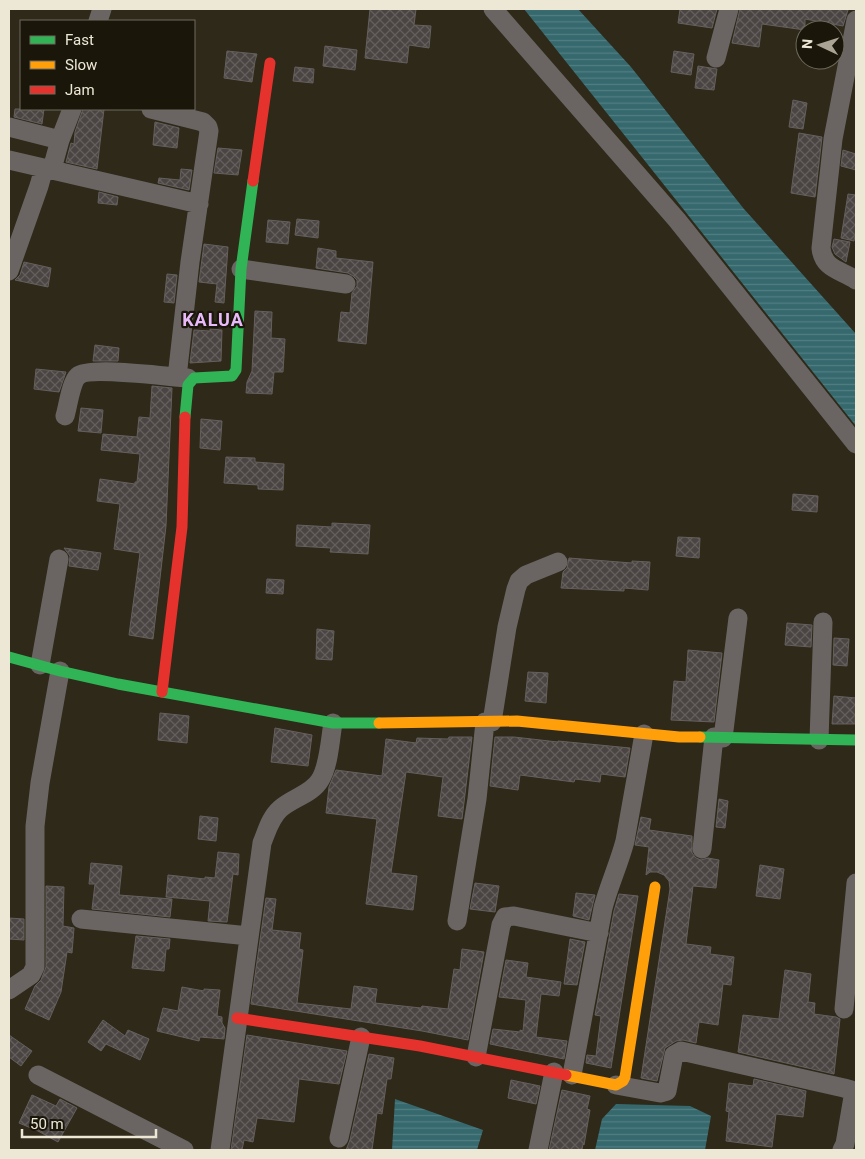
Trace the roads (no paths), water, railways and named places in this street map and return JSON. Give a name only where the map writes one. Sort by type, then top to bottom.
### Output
[{"type":"street","points":[[493,9],[677,220],[856,444]]},
{"type":"street","points":[[716,58],[729,9]]},
{"type":"street","points":[[856,20],[849,93],[832,139],[821,248],[822,257],[826,264],[856,280]]},
{"type":"street","points":[[65,416],[76,378],[82,372],[91,371],[185,378],[232,376],[236,370],[240,269],[270,62]]},
{"type":"street","points":[[10,260],[72,110]]},
{"type":"street","points":[[156,110],[202,122],[208,128],[209,134],[190,262],[185,378],[188,386],[186,396],[182,527],[162,692]]},
{"type":"street","points":[[9,127],[60,140]]},
{"type":"street","points":[[9,160],[199,204]]},
{"type":"street","points":[[240,269],[346,284]]},
{"type":"street","points":[[40,665],[59,559]]},
{"type":"street","points":[[457,920],[488,722],[506,627],[516,589],[519,581],[526,575],[558,562]]},
{"type":"street","points":[[702,849],[738,618]]},
{"type":"street","points":[[819,740],[823,622]]},
{"type":"street","points":[[9,657],[118,684],[332,723],[517,721],[644,734],[719,738],[856,740]]},
{"type":"street","points":[[13,988],[30,975],[35,967],[35,826],[40,783],[60,671]]},
{"type":"street","points":[[220,1150],[262,843],[271,820],[280,809],[320,780],[325,768],[332,723]]},
{"type":"street","points":[[538,1150],[563,1074],[599,934],[609,885],[620,856],[644,734]]},
{"type":"street","points":[[844,1009],[856,883]]},
{"type":"street","points":[[616,1085],[623,1081],[625,1077],[655,887]]},
{"type":"street","points":[[476,1057],[501,925],[505,917],[514,916],[599,934]]},
{"type":"street","points":[[81,920],[248,936]]},
{"type":"street","points":[[237,1018],[476,1057],[660,1093],[667,1091],[674,1055],[681,1052],[851,1090],[853,1097],[846,1144],[842,1150]]},
{"type":"street","points":[[339,1138],[361,1037]]},
{"type":"street","points":[[38,1075],[184,1150]]},
{"type":"water","points":[[524,9],[578,9],[631,67],[744,209],[856,334],[856,426]]},
{"type":"water","points":[[395,1099],[483,1130],[477,1150],[392,1150]]},
{"type":"water","points":[[616,1104],[690,1106],[711,1116],[705,1150],[595,1150],[602,1119]]},
{"type":"district","name":"KALUA","points":[[213,320]]}]
